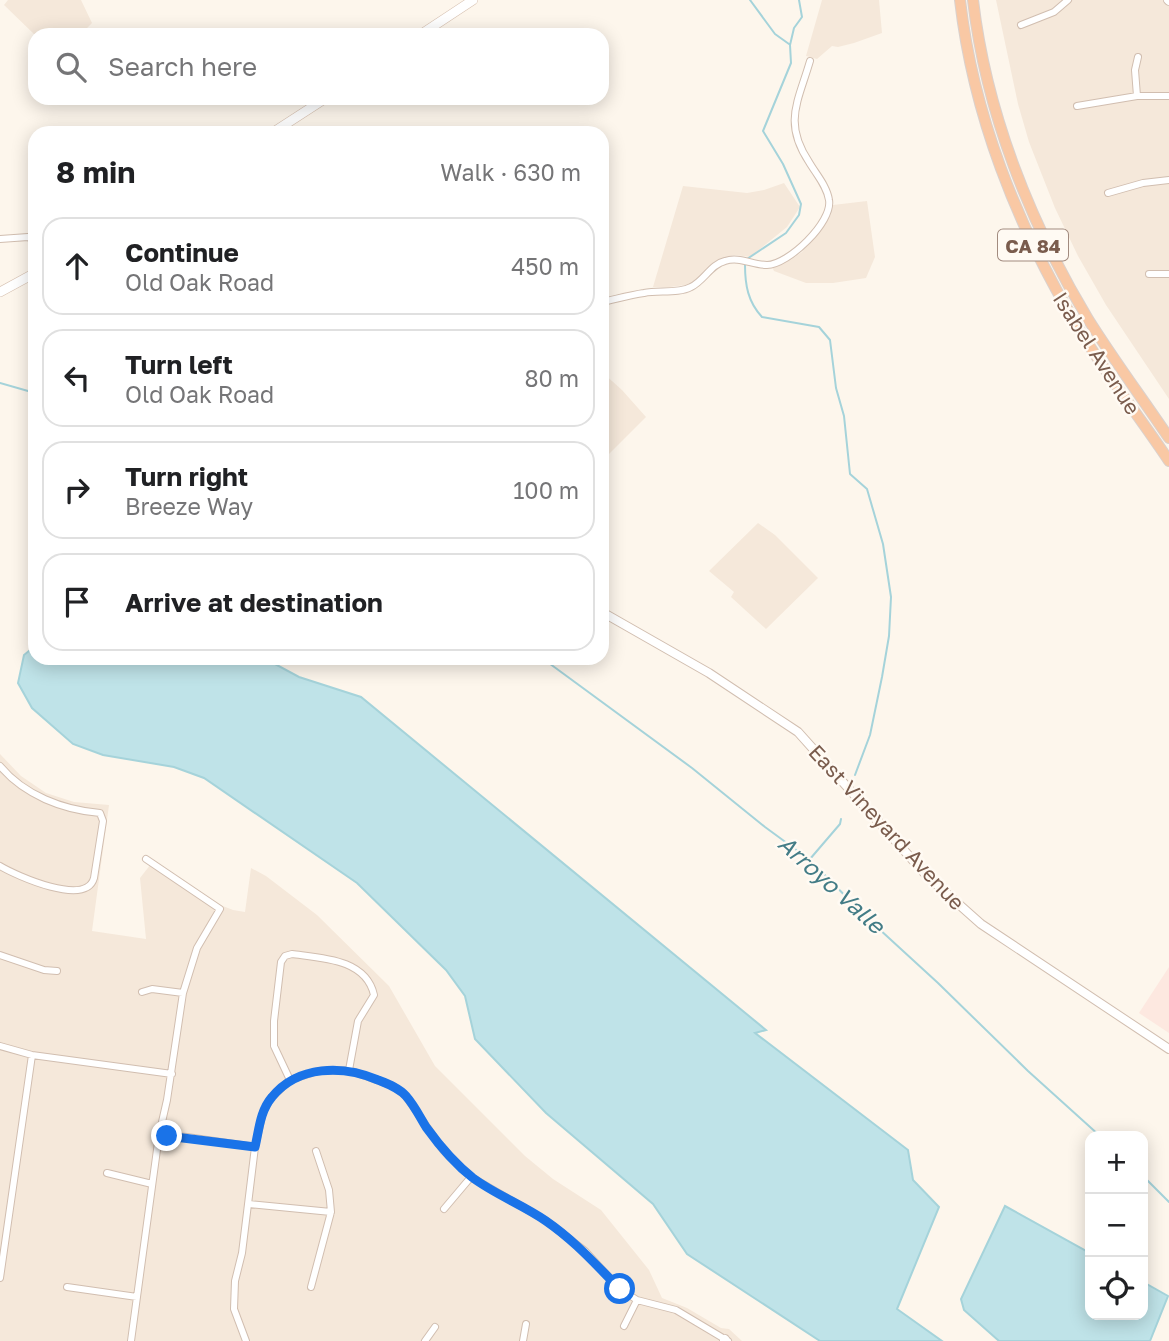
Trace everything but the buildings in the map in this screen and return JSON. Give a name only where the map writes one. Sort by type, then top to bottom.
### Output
[{"type":"highway","name":"Isabel Avenue","points":[[960,0],[975,82],[997,156],[1026,229],[1077,325],[1169,461]]},
{"type":"highway","name":"Isabel Avenue","points":[[973,0],[988,79],[1002,127],[1042,231],[1092,324],[1169,438]]},
{"type":"main road","points":[[431,28],[473,0]]},
{"type":"main road","points":[[283,126],[315,105]]},
{"type":"main road","points":[[0,292],[28,277]]},
{"type":"street","points":[[1021,25],[1054,12],[1068,0]]},
{"type":"street","points":[[1137,96],[1135,70],[1138,57]]},
{"type":"street","points":[[609,300],[641,293],[690,288],[720,262],[729,259],[765,265],[776,264],[794,253],[822,223],[827,214],[829,200],[825,188],[796,139],[793,125],[810,61]]},
{"type":"street","points":[[1077,106],[1137,96],[1169,96]]},
{"type":"street","points":[[1108,193],[1143,183],[1169,180]]},
{"type":"street","points":[[0,239],[28,237]]},
{"type":"street","points":[[1149,274],[1169,274]]},
{"type":"street","name":"East Vineyard Avenue","points":[[609,616],[709,673],[798,732],[928,877],[981,924],[1169,1049]]},
{"type":"street","points":[[0,766],[27,790],[45,800],[85,812],[100,813],[103,821],[93,884],[87,889],[49,886],[29,881],[0,866]]},
{"type":"street","points":[[131,1341],[159,1135],[172,1074],[183,993],[197,948],[220,909],[146,859]]},
{"type":"street","points":[[290,1080],[274,1046],[274,1021],[281,962],[285,956],[292,954],[344,963],[365,975],[372,985],[374,995],[358,1021],[354,1034],[349,1070]]},
{"type":"street","points":[[0,955],[44,970],[57,971]]},
{"type":"street","points":[[142,992],[152,989],[183,993]]},
{"type":"street","points":[[0,1046],[32,1055],[172,1074]]},
{"type":"street","points":[[0,1278],[32,1055]]},
{"type":"street","points":[[246,1341],[234,1310],[235,1281],[242,1253],[255,1147],[263,1112],[271,1098],[290,1080],[318,1071],[349,1070],[393,1086],[405,1096],[443,1150],[471,1177],[545,1220],[585,1251],[620,1289],[637,1300],[676,1310],[726,1340]]},
{"type":"street","points":[[159,1135],[255,1147]]},
{"type":"street","points":[[311,1287],[331,1212],[329,1190],[316,1151]]},
{"type":"street","points":[[107,1173],[152,1184]]},
{"type":"street","points":[[444,1209],[471,1177]]},
{"type":"street","points":[[248,1204],[331,1212]]},
{"type":"street","points":[[66,1287],[137,1297]]},
{"type":"street","points":[[624,1325],[637,1300]]},
{"type":"street","points":[[523,1341],[526,1324]]},
{"type":"street","points":[[425,1341],[435,1327]]},
{"type":"shaded area","points":[[8,0],[81,0],[92,23],[87,28],[28,28],[4,5]]},
{"type":"shaded area","points":[[822,0],[879,0],[882,33],[854,43],[832,46],[817,59],[806,56]]},
{"type":"shaded area","points":[[996,0],[1169,0],[1169,399],[1106,305],[1055,208],[1029,142],[1018,104]]},
{"type":"shaded area","points":[[784,183],[800,207],[787,227],[750,257],[735,255],[723,258],[692,284],[653,287],[683,186],[747,193]]},
{"type":"shaded area","points":[[867,201],[875,257],[866,278],[833,283],[806,283],[774,271],[772,267],[802,252],[831,215],[833,205]]},
{"type":"shaded area","points":[[609,378],[622,390],[646,417],[609,454]]},
{"type":"shaded area","points":[[758,523],[775,535],[818,578],[766,629],[731,597],[734,592],[709,571]]},
{"type":"shaded area","points":[[0,754],[21,776],[46,793],[74,802],[109,805],[92,931],[146,939],[140,878],[154,860],[205,899],[245,912],[251,868],[266,876],[317,915],[389,986],[435,1066],[525,1156],[553,1179],[601,1210],[649,1270],[662,1298],[687,1308],[721,1328],[729,1329],[742,1341],[0,1341]]},
{"type":"shaded area","points":[[1169,967],[1169,1033],[1139,1013]]},
{"type":"water","points":[[28,652],[28,665],[277,665],[299,677],[361,697],[766,1030],[755,1033],[908,1150],[913,1180],[939,1207],[897,1309],[942,1341],[820,1341],[687,1254],[653,1204],[546,1113],[475,1039],[465,996],[446,970],[357,883],[204,778],[174,767],[103,755],[73,744],[32,708],[18,683],[24,655]]},
{"type":"water","points":[[1005,1206],[1085,1250],[1085,1320],[1148,1320],[1148,1285],[1168,1296],[1150,1341],[999,1341],[964,1310],[961,1299]]},
{"type":"waterway","points":[[750,0],[775,34],[789,44]]},
{"type":"waterway","points":[[747,259],[786,233],[799,215],[801,204],[783,164],[763,131],[791,63],[790,45],[794,28],[802,17],[799,0]]},
{"type":"waterway","points":[[745,265],[748,293],[762,317],[819,327],[830,340],[836,388],[844,416],[850,474],[867,489],[883,544],[891,597],[889,636],[870,735],[855,775]]},
{"type":"waterway","name":"Arroyo Valle","points":[[0,383],[28,391]]},
{"type":"waterway","name":"Arroyo Valle","points":[[552,665],[692,768],[810,860],[866,917],[1094,1131]]},
{"type":"waterway","points":[[810,859],[840,824],[841,819]]},
{"type":"waterway","name":"Arroyo Valle","points":[[1148,1181],[1169,1202]]},
{"type":"route","points":[[167,1136],[255,1147],[263,1112],[271,1098],[290,1080],[318,1071],[340,1070],[374,1078],[393,1086],[405,1096],[443,1150],[471,1177],[545,1220],[585,1251],[620,1289]]}]
